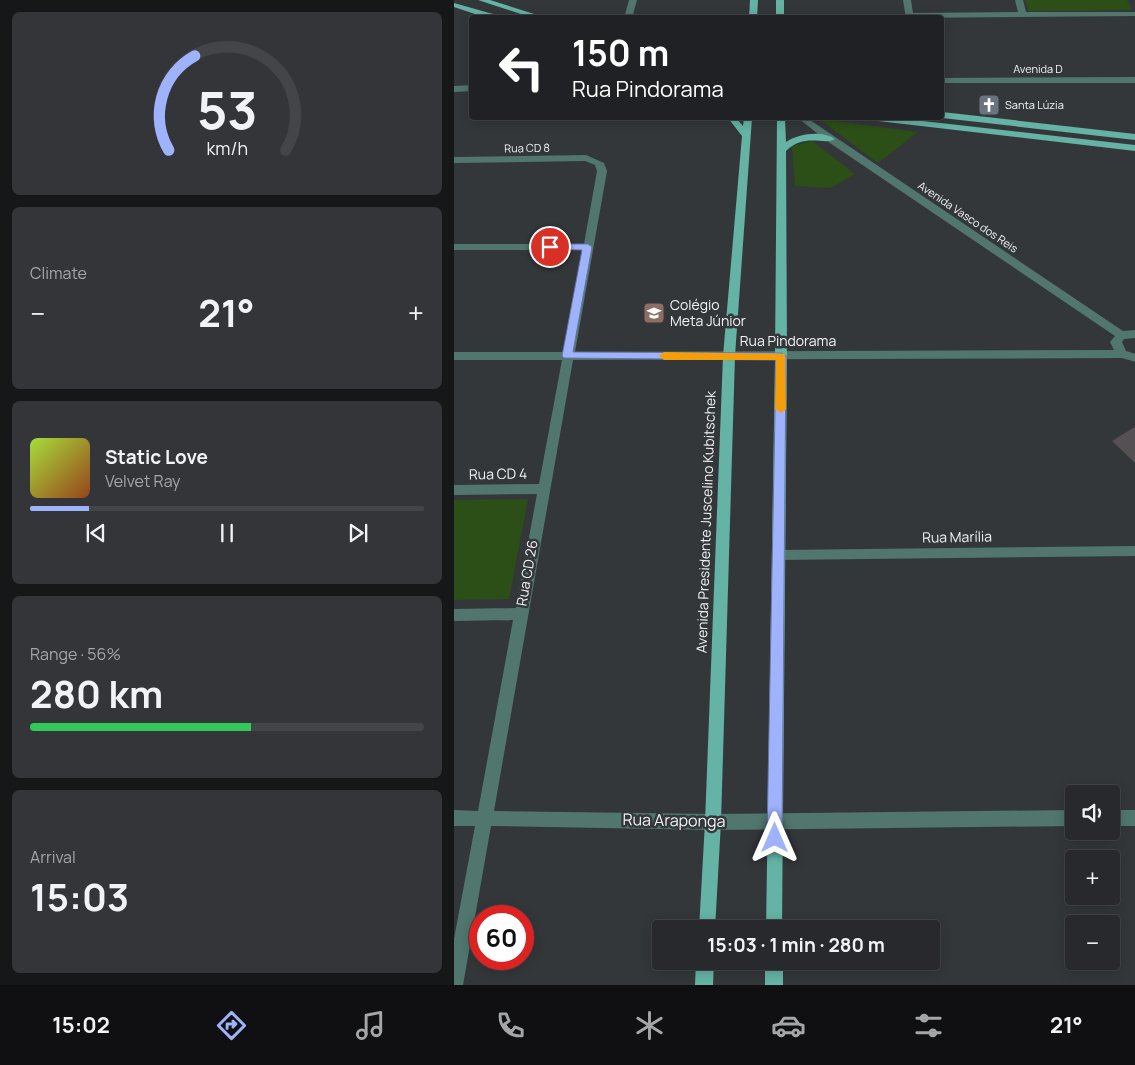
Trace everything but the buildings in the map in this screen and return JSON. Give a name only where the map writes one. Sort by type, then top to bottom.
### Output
[{"type":"main road","points":[[482,0],[533,15]]},
{"type":"main road","points":[[754,0],[754,15]]},
{"type":"main road","points":[[780,0],[780,15]]},
{"type":"main road","points":[[454,5],[487,15]]},
{"type":"main road","points":[[944,115],[1135,137]]},
{"type":"main road","points":[[734,120],[746,135]]},
{"type":"main road","name":"Avenida Presidente Juscelino Kubitschek","points":[[708,920],[713,822],[729,356],[748,120]]},
{"type":"main road","points":[[774,920],[781,356],[781,120]]},
{"type":"main road","points":[[895,120],[1135,148]]},
{"type":"main road","points":[[781,150],[796,139],[809,137],[830,139]]},
{"type":"main road","points":[[704,985],[705,970]]},
{"type":"main road","points":[[774,970],[774,985]]},
{"type":"street","points":[[629,15],[633,0]]},
{"type":"street","points":[[907,0],[910,15]]},
{"type":"street","points":[[1019,0],[1023,15]]},
{"type":"street","points":[[944,16],[1135,14]]},
{"type":"street","name":"Avenida D","points":[[944,81],[1135,80]]},
{"type":"street","points":[[454,89],[469,88]]},
{"type":"street","name":"Avenida Vasco dos Reis","points":[[805,120],[1121,335]]},
{"type":"street","name":"Rua CD 8","points":[[454,160],[586,158],[599,163]]},
{"type":"street","name":"Rua CD 26","points":[[454,984],[602,171],[599,163]]},
{"type":"street","points":[[454,246],[588,247]]},
{"type":"street","points":[[1122,354],[1116,346],[1117,338],[1121,335],[1135,334]]},
{"type":"street","name":"Rua Pindorama","points":[[454,356],[1122,354],[1135,358]]},
{"type":"street","name":"Rua CD 4","points":[[454,490],[543,488]]},
{"type":"street","name":"Rua Marília","points":[[779,555],[1135,551]]},
{"type":"street","points":[[454,615],[520,614]]},
{"type":"street","name":"Rua Araponga","points":[[454,818],[713,822],[1065,818]]},
{"type":"street","points":[[1120,818],[1135,818]]},
{"type":"green space","points":[[1025,0],[1127,0],[1132,10],[1029,11]]},
{"type":"green space","points":[[820,120],[918,132],[878,163]]},
{"type":"green space","points":[[812,141],[855,174],[831,188],[795,186],[792,146]]},
{"type":"green space","points":[[528,499],[509,599],[454,600],[454,500]]},
{"type":"slow traffic","points":[[664,356],[781,356],[781,409]]},
{"type":"place","name":"Santa Lúzia","points":[[989,105]]},
{"type":"place","name":"Colégio Meta Júnior","points":[[654,313]]},
{"type":"route","points":[[550,247],[588,247],[567,356],[781,356],[775,838]]}]
